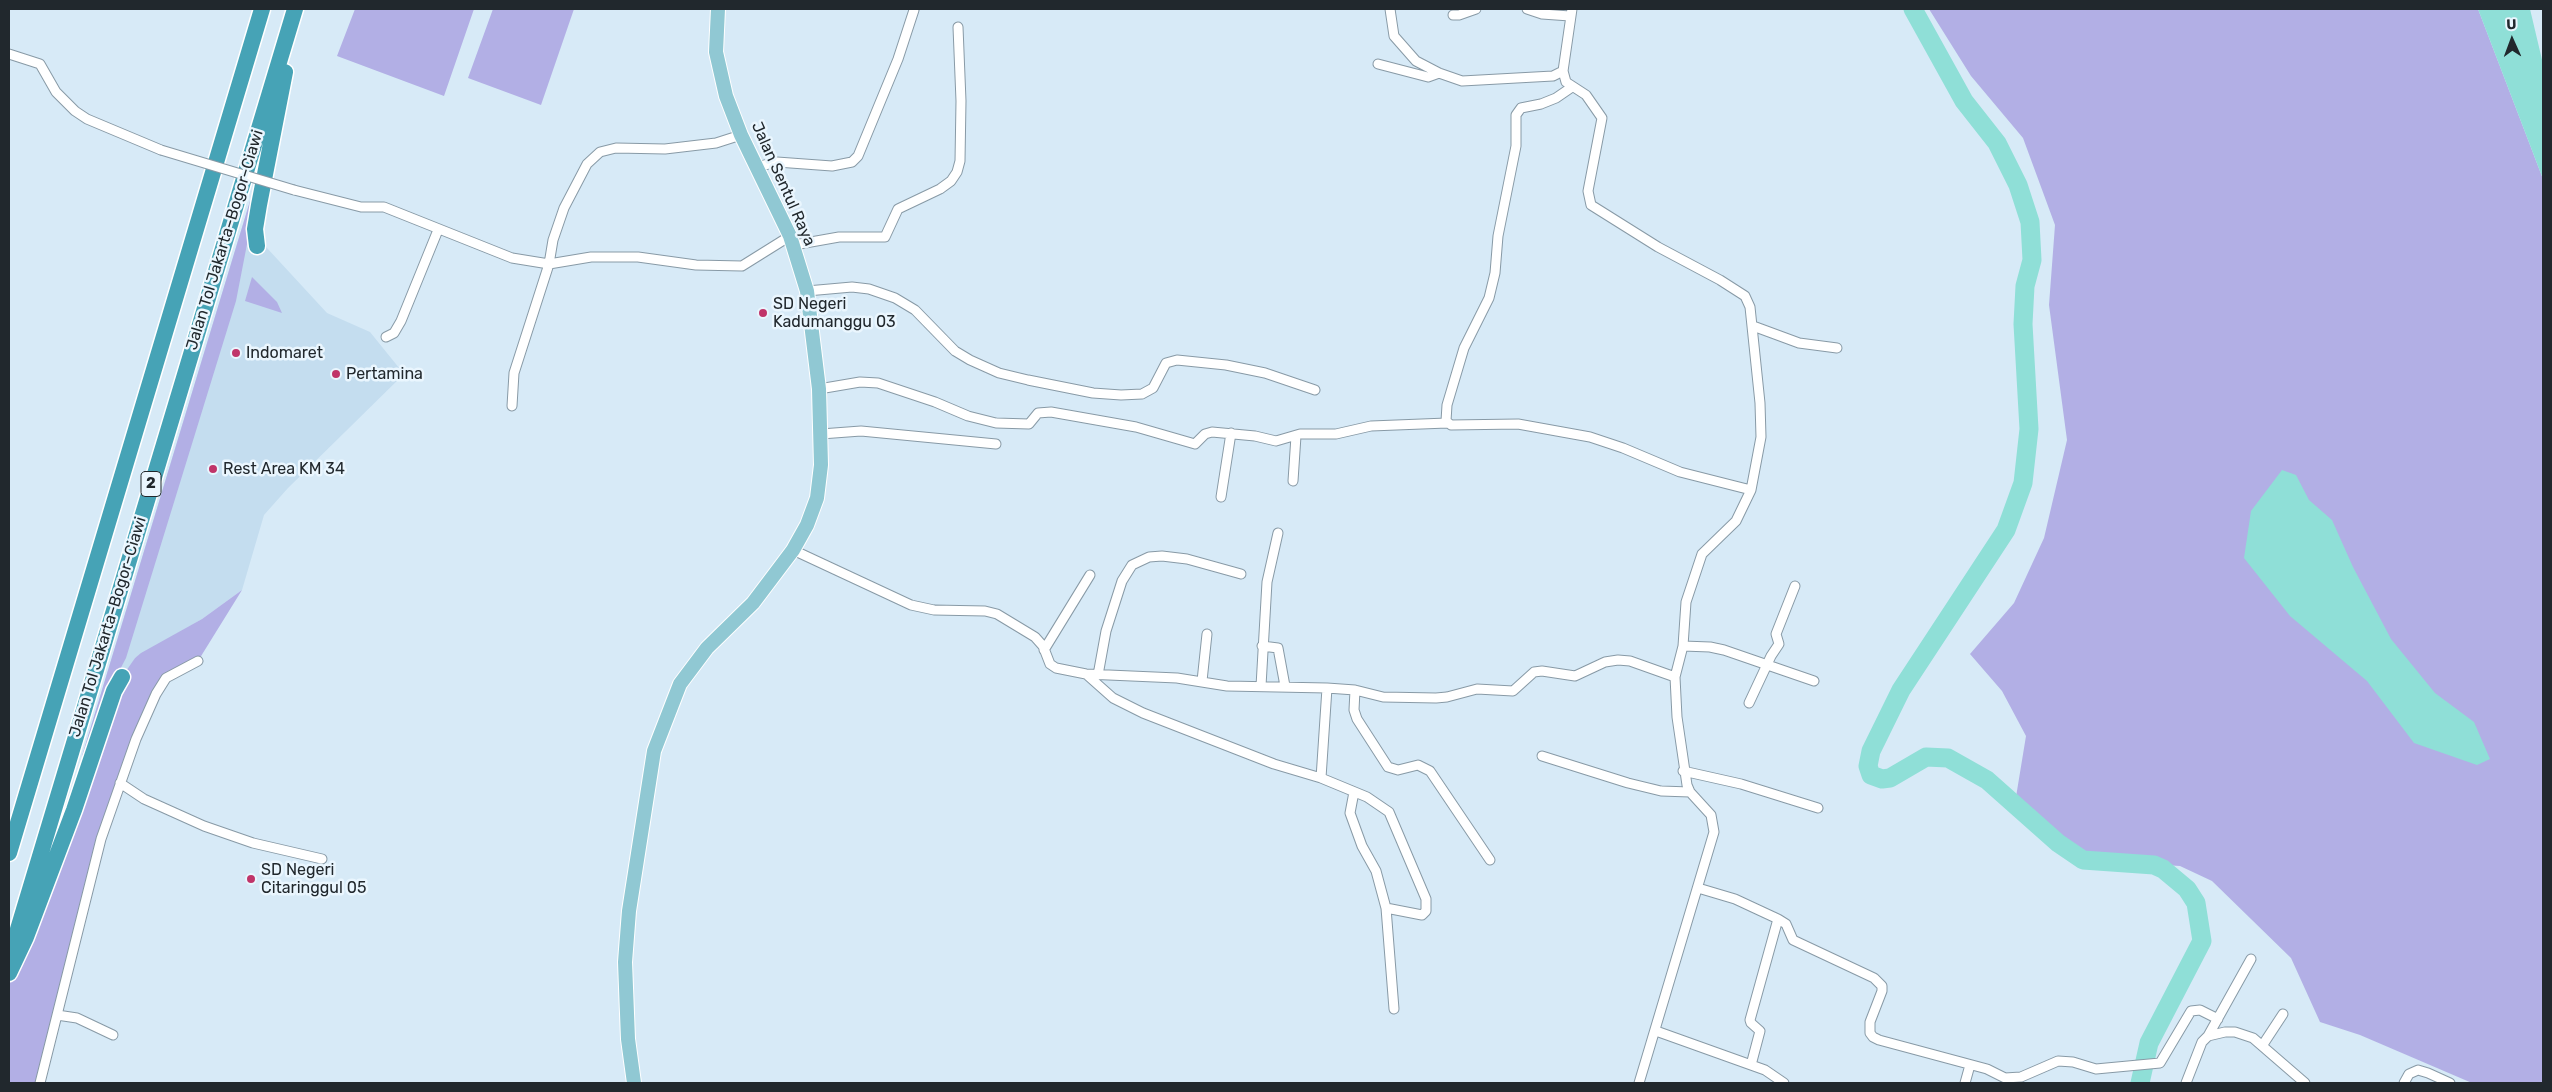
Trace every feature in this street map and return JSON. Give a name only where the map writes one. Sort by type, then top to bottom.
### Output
[{"type":"highway","name":"Jalan Tol Jakarta–Bogor–Ciawi","points":[[9,853],[262,9]]},
{"type":"highway","name":"Jalan Tol Jakarta–Bogor–Ciawi","points":[[9,958],[296,9]]},
{"type":"highway","points":[[257,246],[255,229],[296,9]]},
{"type":"highway","points":[[9,974],[26,938],[74,810],[114,691],[122,677]]},
{"type":"main road","name":"Jalan Sentul Raya","points":[[634,1083],[628,1040],[625,962],[629,911],[654,751],[680,684],[707,648],[753,603],[793,550],[807,525],[817,498],[821,465],[819,389],[807,291],[792,240],[741,135],[726,96],[716,52],[718,9]]},
{"type":"street","points":[[1390,9],[1394,36],[1416,61],[1439,74],[1462,81],[1553,76],[1563,71]]},
{"type":"street","points":[[1453,15],[1459,15],[1476,9]]},
{"type":"street","points":[[1527,9],[1542,14],[1571,12],[1563,71],[1566,82],[1586,95],[1600,111],[1602,118],[1588,191],[1591,205],[1658,247],[1736,289],[1745,296],[1750,307],[1753,326],[1761,437],[1751,490],[1736,521],[1707,547],[1698,562],[1686,602],[1683,646],[1675,677],[1683,771],[1690,792],[1711,815],[1714,824],[1698,888],[1640,1083]]},
{"type":"street","points":[[756,167],[777,162],[832,166],[852,162],[858,156],[898,59],[914,10]]},
{"type":"street","points":[[9,54],[40,64],[56,92],[75,111],[87,119],[161,150],[294,190],[361,206],[384,207],[512,258],[549,264],[591,257],[638,257],[696,265],[742,266],[792,240],[885,237],[898,209],[940,189],[951,181],[957,172],[960,161],[961,101],[958,27]]},
{"type":"street","points":[[1378,64],[1428,77],[1439,74]]},
{"type":"street","points":[[1447,423],[1445,416],[1447,404],[1464,348],[1489,298],[1495,274],[1498,236],[1516,146],[1516,115],[1520,108],[1549,101],[1572,87]]},
{"type":"street","points":[[512,406],[514,372],[549,264],[553,240],[564,208],[587,164],[600,152],[616,148],[665,149],[716,143],[741,135]]},
{"type":"street","points":[[386,337],[394,333],[401,321],[438,230]]},
{"type":"street","points":[[807,291],[852,286],[869,289],[895,298],[915,310],[951,347],[970,360],[999,373],[1093,393],[1142,394],[1153,388],[1166,363],[1177,360],[1226,365],[1265,372],[1315,390]]},
{"type":"street","points":[[1753,326],[1799,342],[1837,348]]},
{"type":"street","points":[[819,389],[860,382],[878,383],[935,402],[968,416],[996,423],[1029,424],[1038,414],[1050,412],[1136,427],[1195,444],[1205,434],[1231,433],[1276,441],[1296,436],[1336,434],[1371,426],[1447,423],[1451,425],[1518,424],[1590,437],[1623,448],[1680,472],[1751,490]]},
{"type":"street","points":[[821,434],[861,432],[996,444]]},
{"type":"street","points":[[1221,497],[1231,433]]},
{"type":"street","points":[[1293,481],[1296,436]]},
{"type":"street","points":[[1261,686],[1267,582],[1278,533]]},
{"type":"street","points":[[793,550],[912,605],[934,610],[985,611],[997,614],[1035,637],[1044,650],[1048,662],[1056,668],[1086,674],[1177,678],[1227,686],[1286,686],[1355,690],[1383,697],[1436,698],[1447,698],[1477,689],[1513,691],[1534,672],[1542,670],[1576,676],[1605,662],[1618,660],[1630,661],[1675,677]]},
{"type":"street","points":[[1098,675],[1106,632],[1122,580],[1132,565],[1149,557],[1162,556],[1187,559],[1241,574]]},
{"type":"street","points":[[1044,650],[1090,575]]},
{"type":"street","points":[[1750,703],[1766,666],[1780,644],[1775,636],[1795,586]]},
{"type":"street","points":[[1202,681],[1207,634]]},
{"type":"street","points":[[1262,646],[1278,648],[1286,686]]},
{"type":"street","points":[[1683,646],[1710,647],[1748,657],[1766,666],[1814,681]]},
{"type":"street","points":[[40,1083],[101,838],[120,782],[156,694],[166,678],[198,661]]},
{"type":"street","points":[[1086,674],[1113,698],[1143,713],[1274,764],[1321,778],[1380,804],[1389,812],[1426,899],[1426,911],[1422,915],[1386,908]]},
{"type":"street","points":[[1321,778],[1327,688]]},
{"type":"street","points":[[1355,690],[1354,710],[1357,719],[1388,766],[1398,770],[1418,765],[1430,771],[1490,860]]},
{"type":"street","points":[[1542,756],[1628,784],[1661,791],[1690,792]]},
{"type":"street","points":[[1683,771],[1741,784],[1818,808]]},
{"type":"street","points":[[120,782],[144,799],[204,826],[253,843],[322,859]]},
{"type":"street","points":[[1354,792],[1350,813],[1362,846],[1376,871],[1386,908],[1394,1009]]},
{"type":"street","points":[[1698,888],[1736,899],[1778,919],[1786,924],[1793,940],[1874,978],[1882,986],[1881,998],[1869,1028],[1873,1037],[1970,1065],[2010,1079],[2021,1077],[2058,1062],[2072,1062],[2096,1069],[2160,1063],[2191,1011],[2200,1010],[2218,1019]]},
{"type":"street","points":[[1751,1065],[1760,1031],[1750,1020],[1778,919]]},
{"type":"street","points":[[2186,1083],[2196,1055],[2218,1019],[2250,959]]},
{"type":"street","points":[[2262,1046],[2283,1014]]},
{"type":"street","points":[[57,1015],[77,1018],[114,1036]]},
{"type":"street","points":[[1656,1031],[1751,1065],[1776,1076],[1784,1083]]},
{"type":"street","points":[[2208,1036],[2216,1033],[2235,1032],[2253,1038],[2304,1083]]},
{"type":"street","points":[[1965,1083],[1970,1065]]},
{"type":"street","points":[[2404,1083],[2409,1074],[2418,1070],[2428,1072],[2450,1083]]},
{"type":"shaded area","points":[[355,9],[474,9],[444,96],[337,56]]},
{"type":"shaded area","points":[[493,9],[574,9],[541,105],[468,78]]},
{"type":"shaded area","points":[[1929,9],[2478,9],[2543,179],[2543,1083],[2472,1083],[2360,1035],[2320,1022],[2291,958],[2212,881],[2180,866],[2083,860],[2058,843],[2015,803],[2026,736],[2002,691],[1970,654],[2014,603],[2044,538],[2067,440],[2049,305],[2055,225],[2023,138],[1971,76]]},
{"type":"shaded area","points":[[2478,9],[2530,9],[2543,64],[2543,179]]},
{"type":"shaded area","name":"Rest Area KM 34","points":[[250,201],[262,223],[267,248],[327,313],[370,332],[404,374],[288,488],[264,515],[242,590],[202,619],[135,658],[91,759],[82,756]]},
{"type":"shaded area","points":[[250,201],[255,203],[236,301],[126,658],[114,681],[88,750],[82,756]]},
{"type":"shaded area","points":[[252,277],[277,302],[282,313],[245,301]]},
{"type":"shaded area","points":[[2282,470],[2296,475],[2309,500],[2332,520],[2353,567],[2391,639],[2435,693],[2474,722],[2490,759],[2477,765],[2414,743],[2367,681],[2290,616],[2244,558],[2251,511]]},
{"type":"shaded area","points":[[242,590],[198,661],[166,678],[120,783],[40,1083],[9,1083],[9,970],[122,677],[135,658],[141,653],[202,619]]},
{"type":"waterway","points":[[1913,9],[1964,101],[1997,143],[2018,185],[2030,222],[2032,260],[2025,286],[2023,324],[2029,429],[2023,483],[2006,530],[1901,690],[1871,751],[1868,766],[1871,775],[1882,779],[1890,778],[1926,757],[1948,758],[1987,780],[2058,843],[2083,860],[2154,865],[2163,869],[2187,889],[2196,903],[2202,941],[2149,1043],[2140,1083]]},
{"type":"place","name":"SD Negeri Kadumanggu 03","points":[[763,313]]},
{"type":"place","name":"Indomaret","points":[[236,353]]},
{"type":"place","name":"Pertamina","points":[[336,374]]},
{"type":"place","name":"Rest Area KM 34","points":[[213,469]]},
{"type":"place","name":"SD Negeri Citaringgul 05","points":[[251,879]]}]
